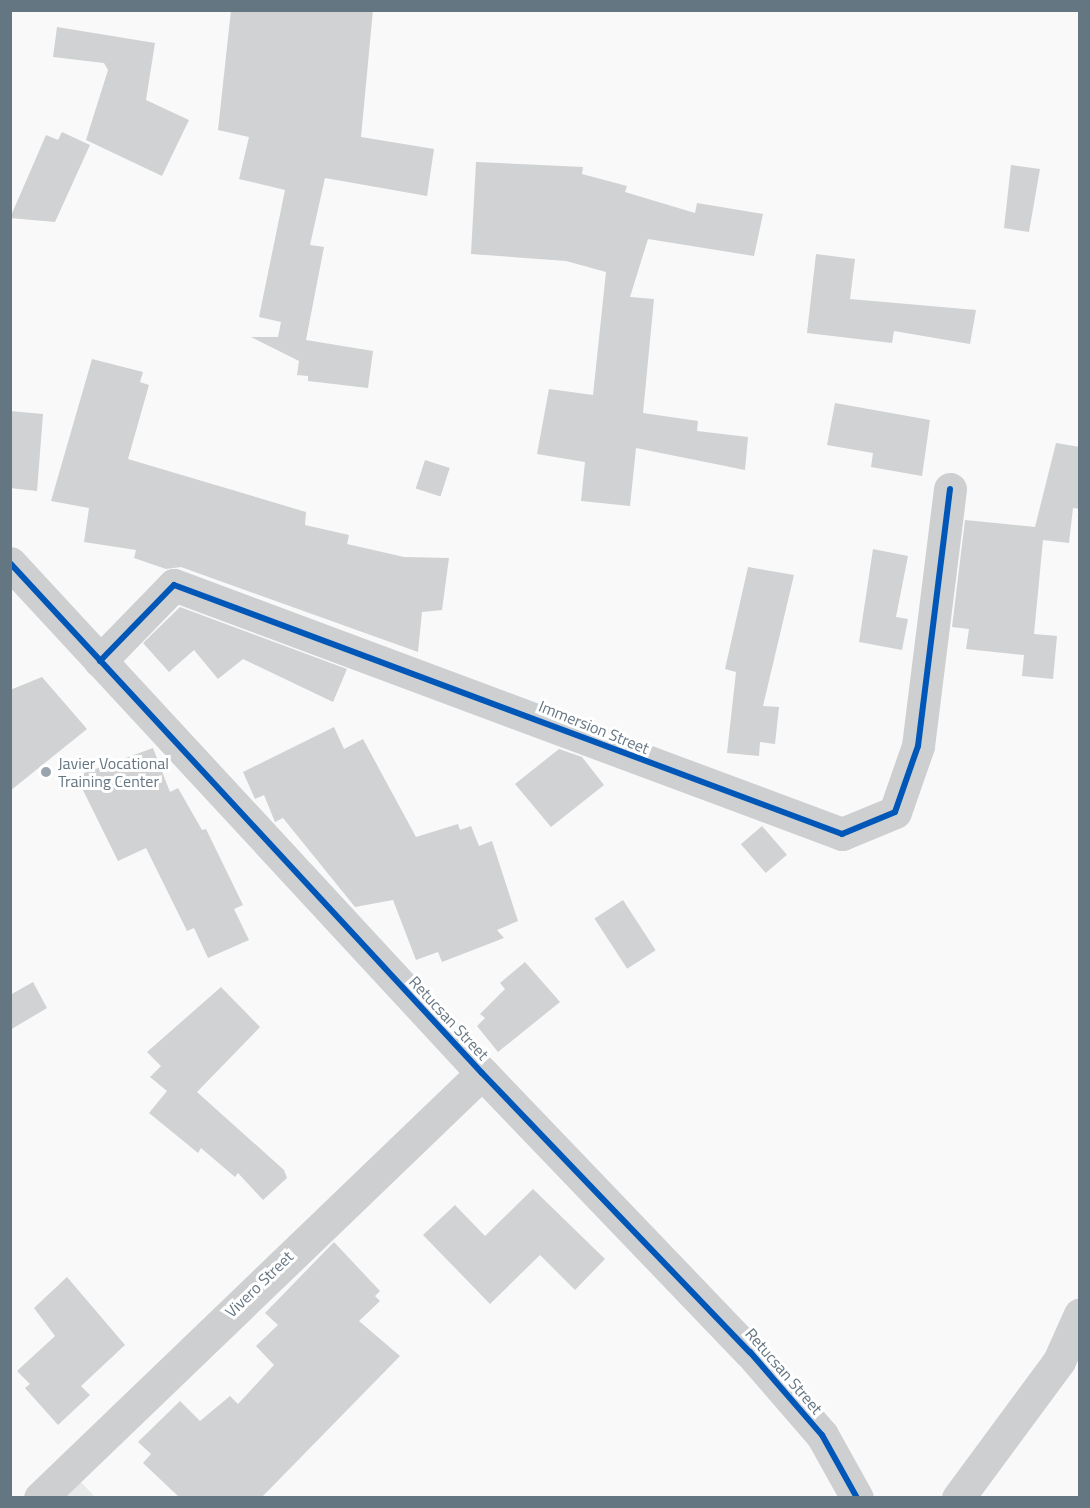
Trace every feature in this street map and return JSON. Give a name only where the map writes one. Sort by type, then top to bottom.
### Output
[{"type":"street","name":"Immersion Street","points":[[100,661],[174,585],[842,834],[895,812],[918,746],[951,489]]},
{"type":"street","name":"Retucsan Street","points":[[10,563],[482,1074],[750,1352],[822,1435],[857,1497]]},
{"type":"street","name":"Vivero Street","points":[[40,1497],[482,1074]]},
{"type":"street","points":[[958,1497],[1059,1361],[1080,1314]]},
{"type":"shaded area","points":[[79,1480],[95,1497],[60,1498]]},
{"type":"building","points":[[231,10],[373,10],[361,137],[434,149],[427,196],[325,178],[310,245],[324,247],[306,340],[373,351],[368,388],[308,381],[308,376],[297,375],[299,361],[251,337],[278,337],[281,322],[259,317],[285,190],[239,179],[249,137],[218,130]]},
{"type":"building","points":[[57,27],[155,43],[146,100],[189,120],[162,176],[86,140],[108,70],[104,63],[53,57]]},
{"type":"building","points":[[62,132],[90,145],[55,222],[10,218],[46,135],[58,140]]},
{"type":"building","points":[[476,162],[583,167],[582,174],[627,186],[625,192],[695,213],[697,203],[763,214],[754,256],[648,239],[630,297],[654,299],[643,413],[698,421],[697,431],[748,437],[745,470],[636,448],[630,506],[581,501],[585,462],[537,454],[549,389],[593,395],[606,272],[566,261],[471,254]]},
{"type":"building","points":[[1011,165],[1040,169],[1029,232],[1004,228]]},
{"type":"building","points":[[816,254],[855,259],[850,299],[976,310],[970,344],[894,331],[892,343],[807,333]]},
{"type":"building","points":[[92,359],[143,372],[140,382],[149,385],[128,459],[306,512],[305,525],[349,535],[347,544],[404,557],[449,558],[442,610],[422,612],[418,652],[181,567],[166,569],[134,558],[136,550],[84,542],[89,508],[51,501]]},
{"type":"building","points":[[835,403],[930,420],[922,476],[871,467],[873,453],[827,445]]},
{"type":"building","points":[[10,411],[43,414],[37,491],[10,488]]},
{"type":"building","points":[[1056,443],[1080,447],[1080,509],[1073,508],[1069,543],[1043,540],[1034,634],[1057,636],[1053,679],[1022,676],[1024,655],[966,649],[969,629],[952,627],[965,520],[1035,527]]},
{"type":"building","points":[[425,460],[450,468],[440,497],[416,489]]},
{"type":"building","points":[[873,549],[908,556],[896,617],[908,619],[902,650],[859,642]]},
{"type":"building","points":[[748,567],[794,575],[763,706],[779,707],[775,744],[760,742],[759,756],[727,753],[736,672],[725,669]]},
{"type":"building","points":[[180,607],[347,669],[333,702],[243,659],[218,679],[194,650],[169,672],[143,643]]},
{"type":"building","points":[[42,677],[87,729],[10,791],[10,690]]},
{"type":"building","points":[[334,727],[344,749],[363,739],[416,837],[458,824],[460,830],[471,826],[479,846],[492,841],[518,921],[497,930],[504,938],[442,962],[438,952],[416,960],[393,900],[355,907],[283,818],[275,822],[264,795],[255,799],[243,772]]},
{"type":"building","points":[[153,748],[170,792],[178,788],[202,830],[206,829],[243,905],[234,909],[249,940],[208,958],[194,928],[187,931],[146,848],[118,861],[76,776]]},
{"type":"building","points":[[559,749],[582,757],[604,785],[551,827],[515,784]]},
{"type":"building","points":[[762,826],[787,855],[766,873],[741,844]]},
{"type":"building","points":[[623,900],[656,950],[627,969],[594,919]]},
{"type":"building","points":[[525,962],[560,1002],[498,1052],[477,1026],[485,1018],[480,1014],[505,989],[500,983]]},
{"type":"building","points":[[33,982],[47,1008],[10,1030],[10,995]]},
{"type":"building","points":[[221,987],[260,1027],[197,1092],[284,1170],[287,1178],[263,1200],[238,1173],[235,1177],[201,1148],[198,1153],[149,1113],[167,1091],[150,1077],[161,1066],[147,1052]]},
{"type":"building","points":[[533,1189],[605,1259],[575,1290],[540,1255],[490,1304],[423,1235],[455,1205],[485,1236]]},
{"type":"building","points":[[334,1242],[380,1291],[375,1296],[380,1301],[359,1321],[400,1356],[262,1497],[179,1497],[143,1463],[151,1454],[138,1442],[180,1401],[200,1421],[230,1396],[238,1404],[274,1365],[256,1346],[278,1325],[265,1313]]},
{"type":"building","points":[[67,1277],[125,1345],[81,1386],[90,1395],[58,1425],[25,1388],[30,1384],[17,1371],[55,1336],[34,1308]]},
{"type":"cycle path","points":[[100,661],[174,585],[842,834],[895,812],[918,746],[950,489]]},
{"type":"cycle path","points":[[10,563],[482,1073],[750,1352],[822,1435],[857,1498]]},
{"type":"place","name":"Javier Vocational Training Center","points":[[46,772]]}]
